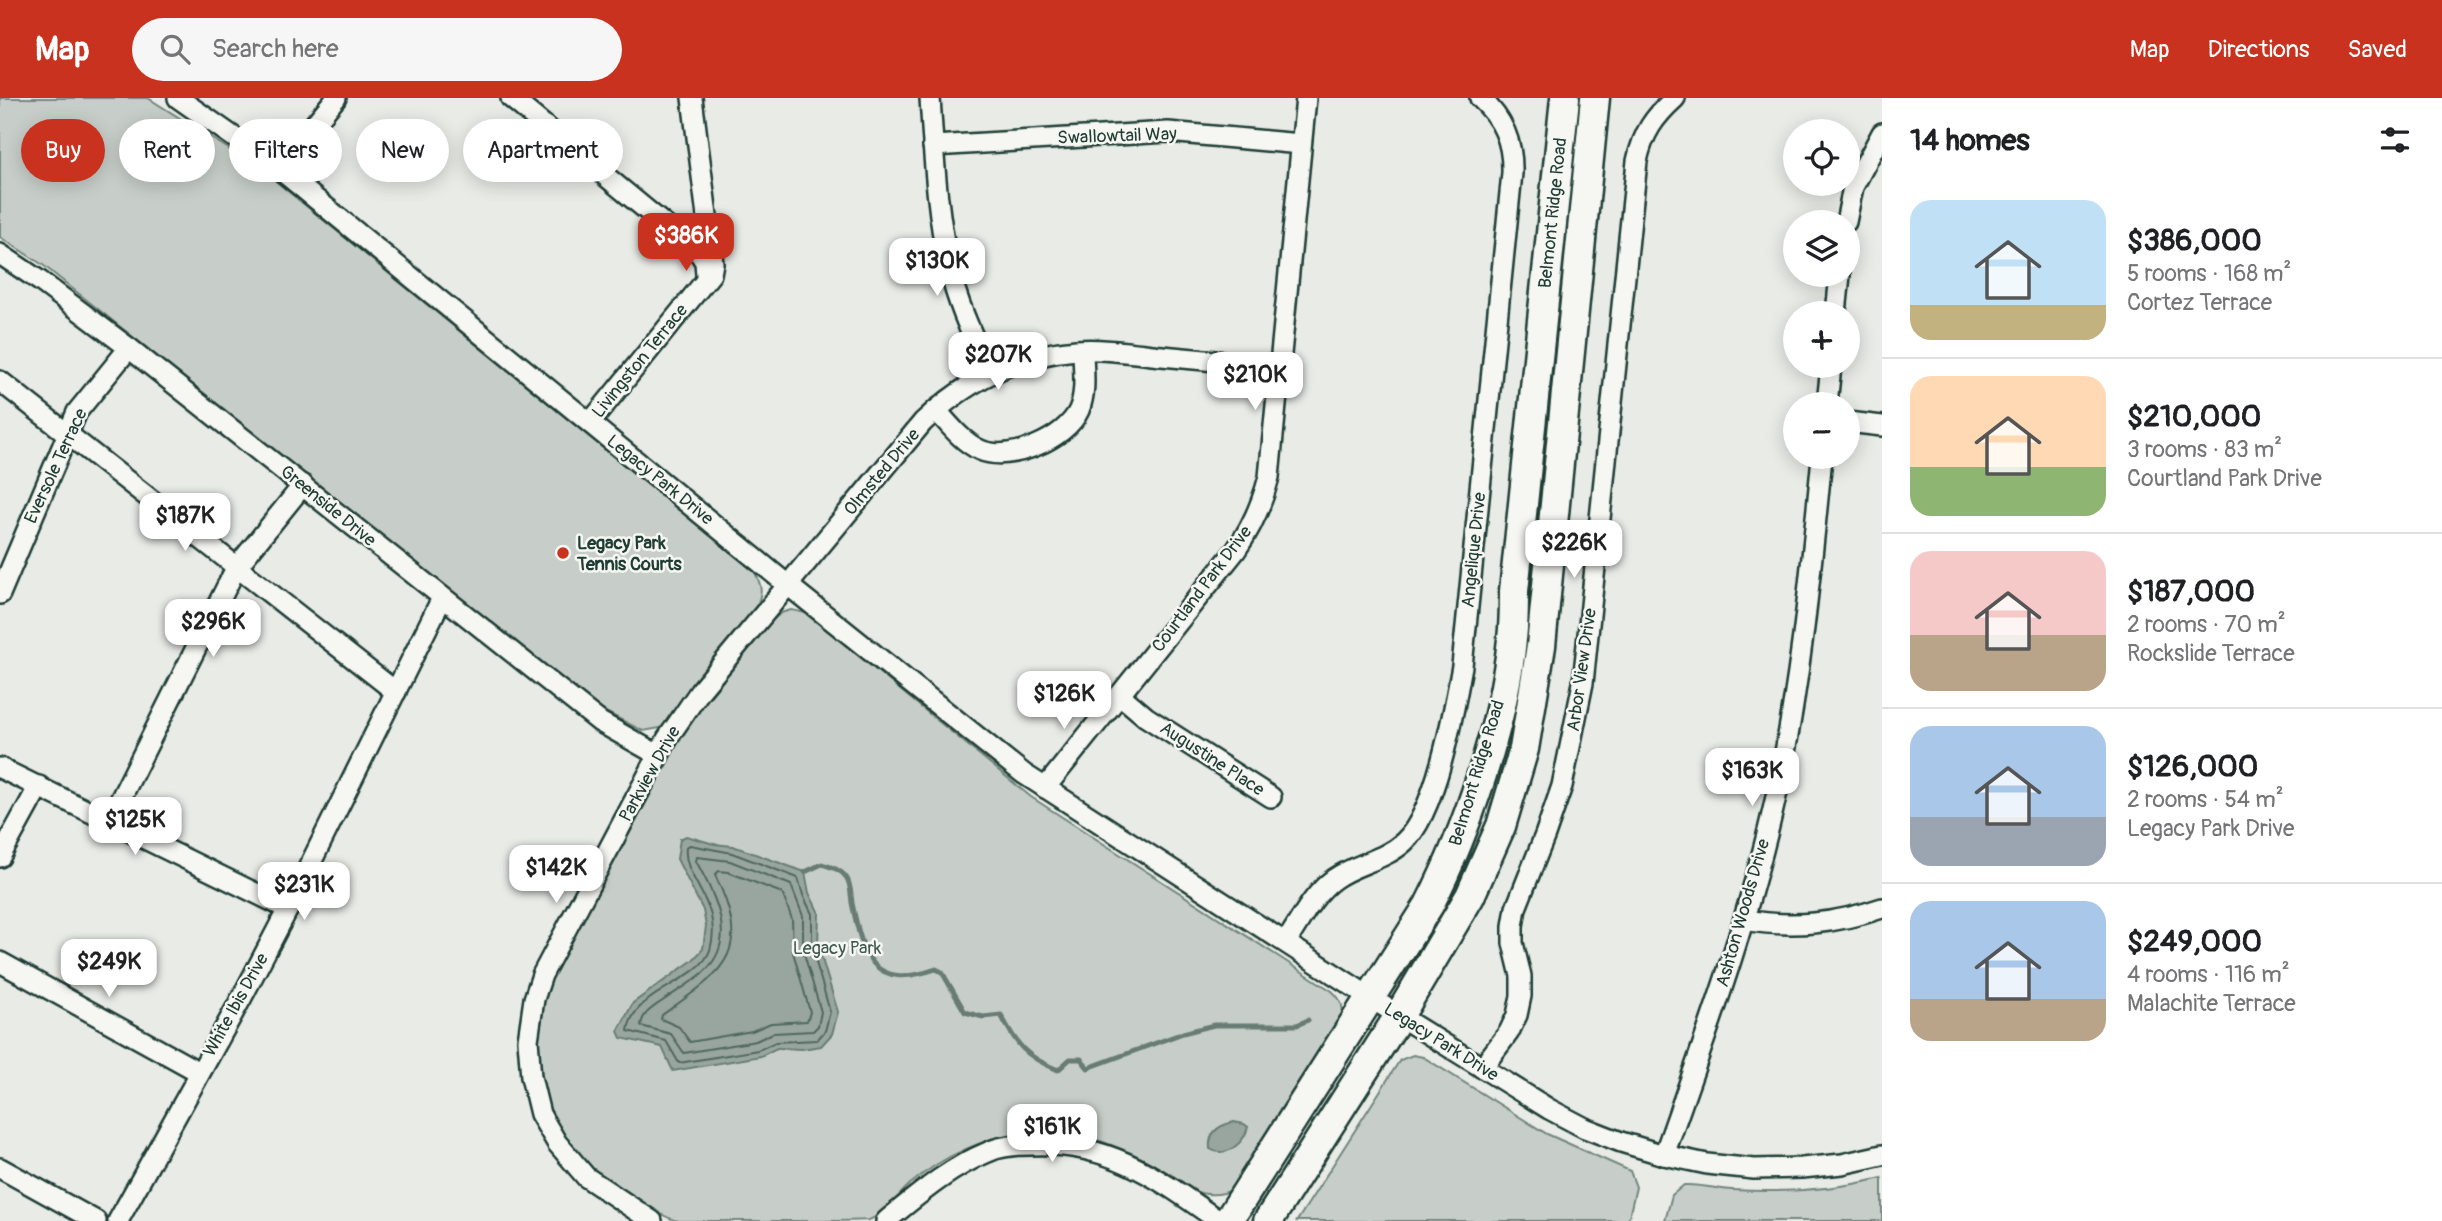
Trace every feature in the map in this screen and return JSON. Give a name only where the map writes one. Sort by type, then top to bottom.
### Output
[{"type":"main road","name":"Belmont Ridge Road","points":[[1228,1221],[1424,912],[1445,871],[1491,740],[1512,639],[1514,591],[1565,98]]},
{"type":"main road","name":"Belmont Ridge Road","points":[[1268,1221],[1399,1016],[1471,896],[1501,826],[1524,749],[1550,573],[1595,98]]},
{"type":"street","name":"Legacy Park Drive","points":[[178,98],[229,134]]},
{"type":"street","points":[[319,119],[336,98]]},
{"type":"street","name":"Livingston Terrace","points":[[590,423],[710,274],[713,263],[692,98]]},
{"type":"street","points":[[930,98],[945,247],[962,312],[990,373]]},
{"type":"street","name":"Courtland Park Drive","points":[[1117,697],[1236,550],[1263,501],[1269,477],[1306,98]]},
{"type":"street","name":"Angelique Drive","points":[[1286,942],[1318,893],[1333,879],[1388,855],[1417,827],[1433,788],[1454,710],[1462,666],[1512,173],[1509,141],[1503,124],[1480,98]]},
{"type":"street","name":"Arbor View Drive","points":[[1482,1068],[1509,1032],[1517,1015],[1521,976],[1513,943],[1516,908],[1562,786],[1583,683],[1636,161],[1648,126],[1658,112],[1675,98]]},
{"type":"street","points":[[519,101],[700,254],[705,262],[704,282]]},
{"type":"street","name":"Swallowtail Way","points":[[933,146],[1168,132],[1301,144]]},
{"type":"street","points":[[1848,210],[1853,187],[1882,133]]},
{"type":"street","name":"Legacy Park Drive","points":[[295,182],[789,586],[1045,788],[1482,1068],[1585,1128],[1664,1155],[1707,1164],[1754,1169],[1842,1164],[1882,1155]]},
{"type":"street","name":"Greenside Drive","points":[[0,254],[129,348],[600,722],[658,755]]},
{"type":"street","name":"Eversole Terrace","points":[[0,594],[77,412],[129,348]]},
{"type":"street","points":[[936,410],[966,442],[981,450],[996,454],[1023,450],[1056,436],[1069,425],[1079,410],[1084,393],[1083,350]]},
{"type":"street","name":"Olmsted Drive","points":[[789,586],[915,432],[958,392],[990,373],[1016,362],[1047,354],[1083,350],[1280,367]]},
{"type":"street","points":[[0,381],[396,692]]},
{"type":"street","points":[[1860,423],[1882,426]]},
{"type":"street","name":"Ashton Woods Drive","points":[[1664,1155],[1744,920],[1777,793],[1794,704],[1806,617],[1821,469]]},
{"type":"street","points":[[109,822],[236,568],[303,485]]},
{"type":"street","name":"Parkview Drive","points":[[639,1218],[586,1177],[556,1143],[540,1114],[531,1077],[528,1040],[530,1016],[542,975],[658,755],[700,691],[789,586]]},
{"type":"street","name":"White Ibis Drive","points":[[118,1221],[288,909],[442,598]]},
{"type":"street","points":[[1045,788],[1117,697]]},
{"type":"street","name":"Augustine Place","points":[[1117,697],[1272,797]]},
{"type":"street","points":[[0,768],[288,909]]},
{"type":"street","points":[[0,857],[38,786]]},
{"type":"street","points":[[1744,920],[1793,926],[1825,924],[1882,908]]},
{"type":"street","points":[[0,962],[199,1072]]},
{"type":"street","points":[[886,1221],[937,1180],[990,1150],[1054,1143],[1099,1151],[1148,1173],[1219,1221]]},
{"type":"street","points":[[0,1168],[96,1221]]},
{"type":"green space","points":[[0,98],[148,98],[181,119],[119,119],[119,182],[215,182],[215,140],[229,149],[229,182],[277,182],[754,571],[761,589],[756,607],[667,722],[660,728],[643,731],[594,706],[43,265],[0,237]]},
{"type":"green space","name":"Legacy Park","points":[[791,610],[806,613],[1031,797],[1332,991],[1338,998],[1342,1007],[1342,1020],[1234,1189],[1219,1194],[1190,1190],[1110,1144],[1076,1135],[1040,1132],[995,1139],[950,1157],[909,1185],[885,1209],[869,1220],[679,1221],[657,1212],[608,1181],[583,1159],[564,1135],[550,1108],[541,1079],[537,1048],[540,1016],[549,982],[680,740],[702,707],[769,623],[781,613]]},
{"type":"green space","points":[[1413,1055],[1423,1057],[1547,1134],[1630,1171],[1636,1187],[1628,1221],[1297,1221],[1400,1060]]},
{"type":"green space","points":[[1882,1178],[1882,1221],[1665,1221],[1672,1195],[1684,1185],[1732,1190],[1789,1191],[1826,1188]]},
{"type":"water","points":[[686,836],[733,846],[805,872],[809,893],[819,913],[818,946],[838,1012],[832,1034],[821,1046],[802,1049],[777,1048],[761,1056],[673,1071],[662,1047],[621,1038],[618,1031],[633,1003],[693,960],[703,949],[706,926],[703,910],[677,859],[680,839]]},
{"type":"water","points":[[1234,1122],[1248,1127],[1243,1139],[1228,1151],[1216,1152],[1210,1149],[1211,1138],[1216,1130]]},
{"type":"waterway","points":[[805,872],[822,864],[838,870],[846,877],[861,939],[874,964],[884,972],[897,975],[914,975],[936,969],[942,972],[965,1012],[983,1017],[1001,1015],[1023,1049],[1058,1070],[1070,1059],[1081,1059],[1088,1068],[1183,1033],[1214,1025],[1297,1025],[1308,1020]]},
{"type":"place","name":"Legacy Park Tennis Courts","points":[[563,553]]}]
